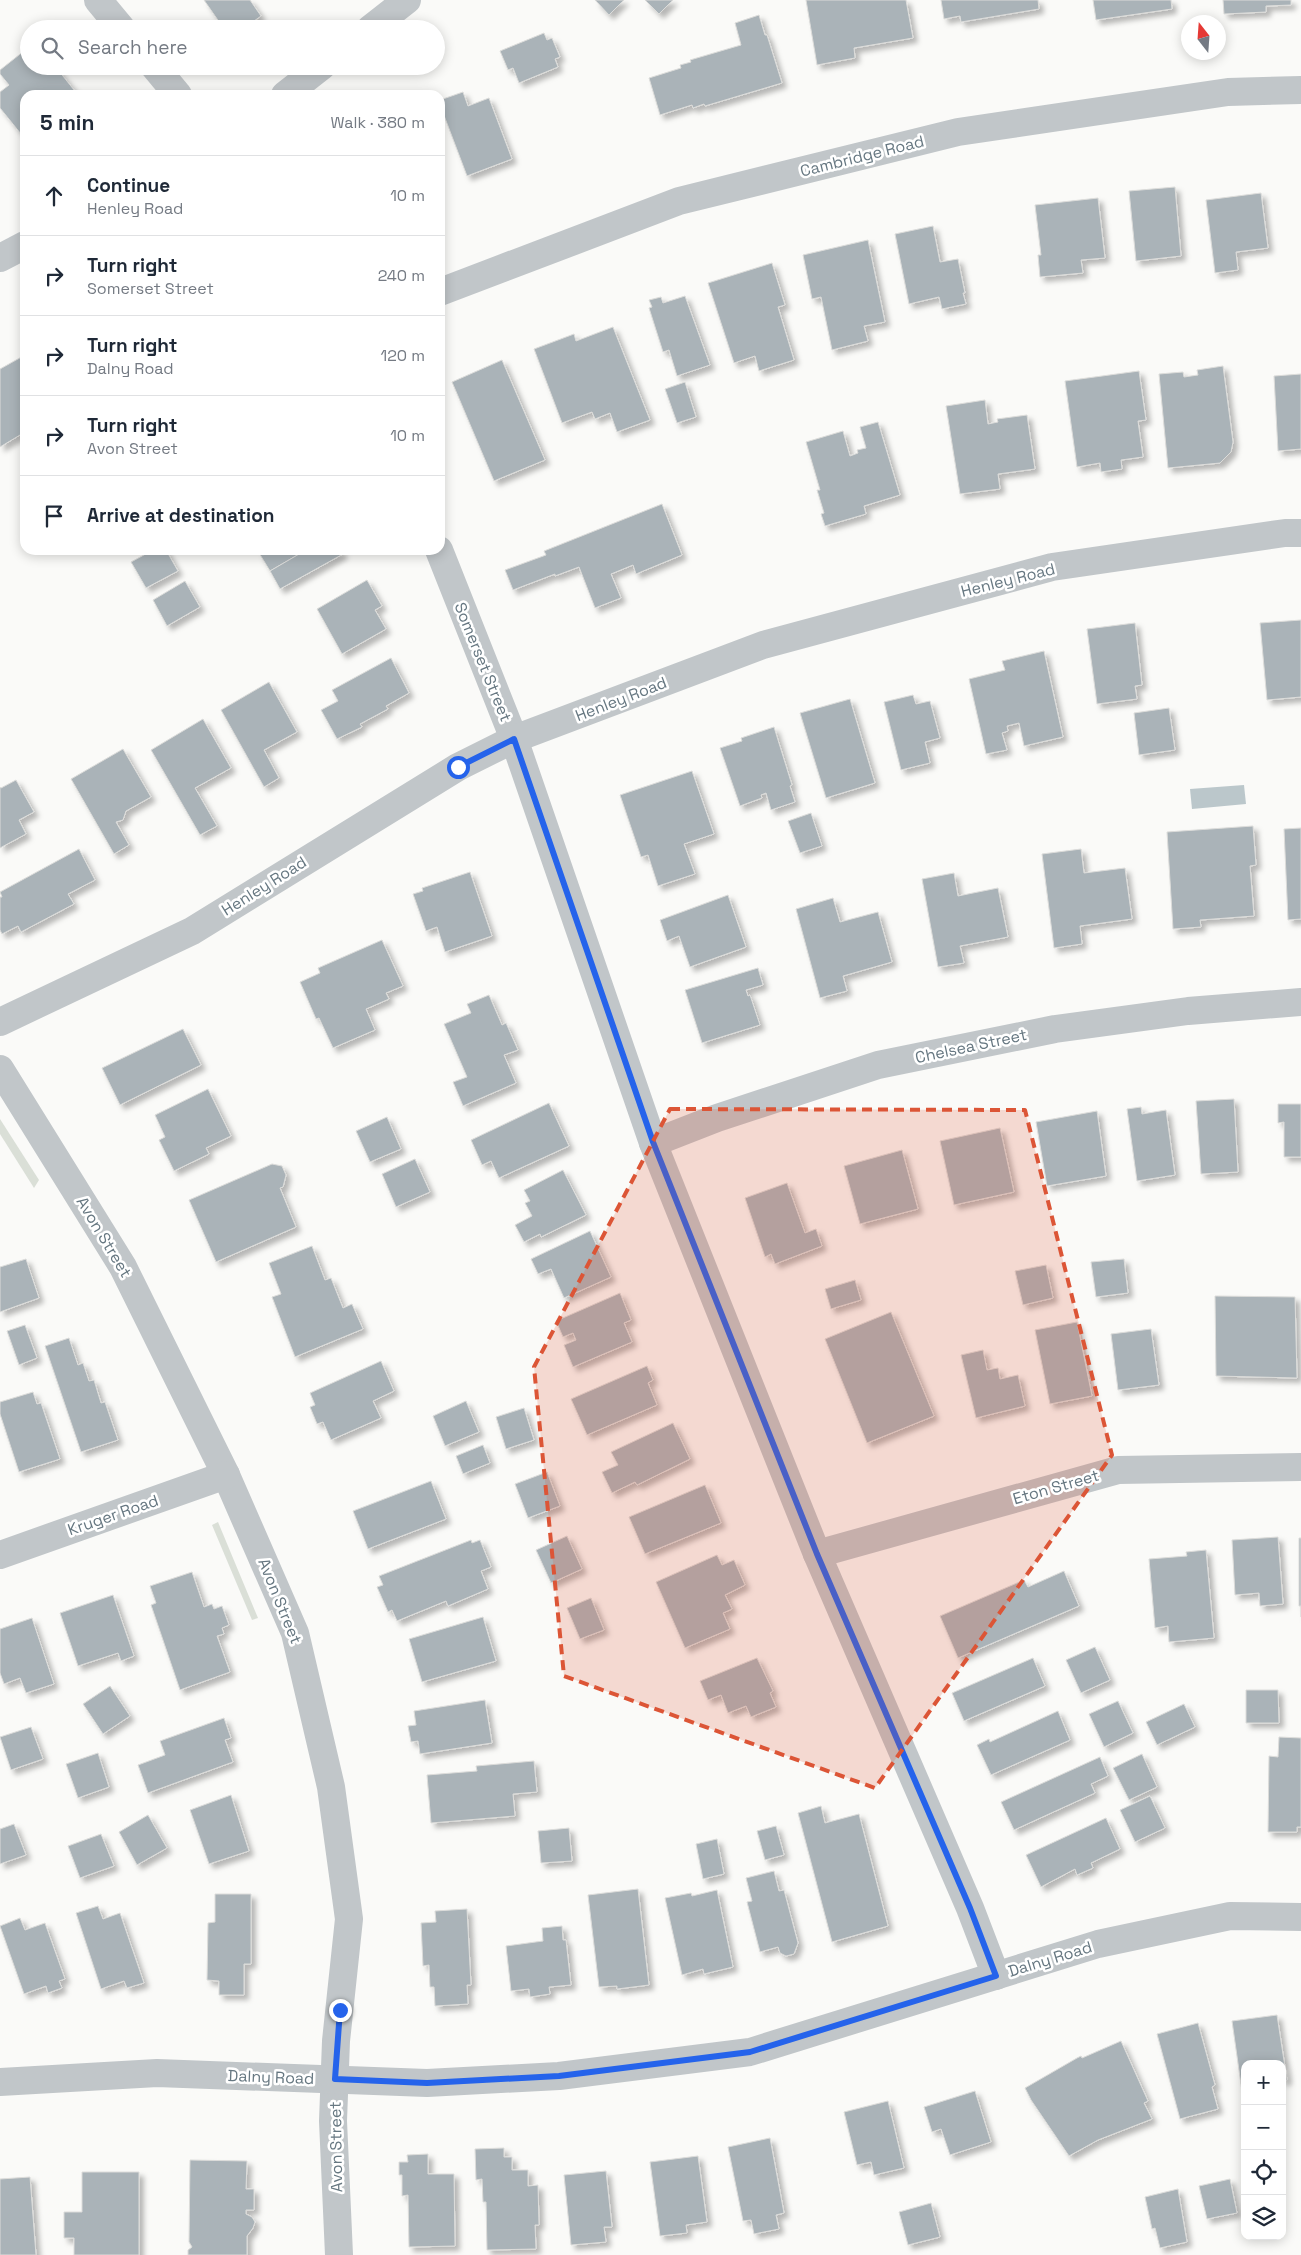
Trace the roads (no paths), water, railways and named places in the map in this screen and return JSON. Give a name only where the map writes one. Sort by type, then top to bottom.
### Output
[{"type":"street","points":[[98,0],[115,20]]},
{"type":"street","points":[[381,20],[407,0]]},
{"type":"street","points":[[161,75],[174,90]]},
{"type":"street","points":[[291,90],[311,75]]},
{"type":"street","name":"Cambridge Road","points":[[445,290],[679,201],[958,132],[1228,92],[1301,90]]},
{"type":"street","points":[[0,258],[20,248]]},
{"type":"street","name":"Henley Road","points":[[0,1022],[192,931],[458,767],[514,739],[762,645],[1052,567],[1285,533],[1301,533]]},
{"type":"street","name":"Somerset Street","points":[[441,555],[514,739],[653,1142],[817,1554],[970,1908],[996,1976]]},
{"type":"street","name":"Chelsea Street","points":[[653,1142],[717,1118],[878,1065],[1055,1028],[1188,1011],[1301,1002]]},
{"type":"street","name":"Avon Street","points":[[0,1069],[123,1267],[226,1475],[295,1633],[331,1787],[349,1919],[336,2041],[333,2121],[339,2255]]},
{"type":"street","name":"Eton Street","points":[[817,1554],[1118,1470],[1301,1466]]},
{"type":"street","name":"Kruger Road","points":[[0,1555],[226,1475]]},
{"type":"street","name":"Dalny Road","points":[[0,2082],[157,2073],[427,2083],[559,2076],[750,2052],[1098,1944],[1230,1916],[1301,1917]]}]
